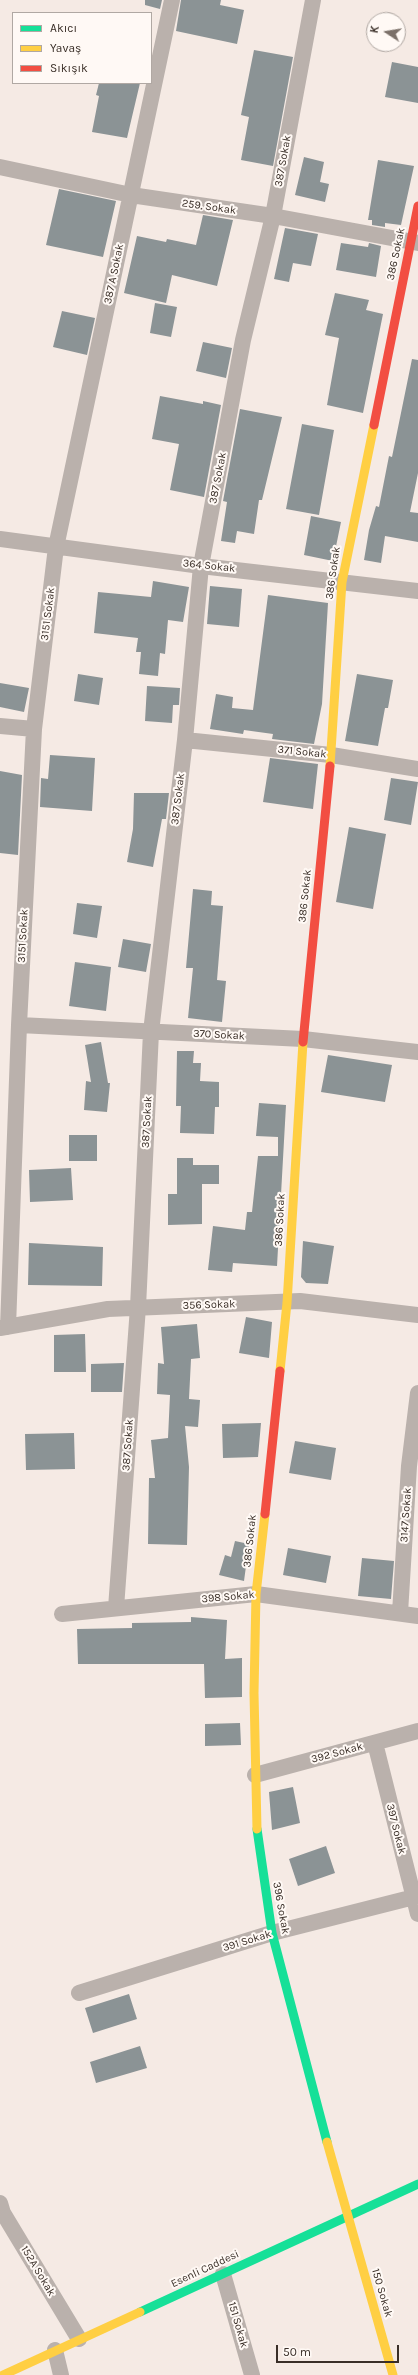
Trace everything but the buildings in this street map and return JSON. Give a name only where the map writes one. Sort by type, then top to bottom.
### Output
[{"type":"street","name":"387 A Sokak","points":[[56,547],[172,0]]},
{"type":"street","name":"387 Sokak","points":[[116,1608],[138,1307],[151,1032],[185,740],[201,566],[244,340],[273,216],[313,0]]},
{"type":"street","name":"259. Sokak","points":[[0,167],[131,195],[273,216],[414,243]]},
{"type":"street","name":"386 Sokak","points":[[256,1594],[287,1303],[303,1039],[330,755],[342,582],[414,243],[418,206]]},
{"type":"street","name":"364 Sokak","points":[[0,539],[201,566],[418,591]]},
{"type":"street","name":"3151 Sokak","points":[[4,1328],[34,729],[56,547]]},
{"type":"street","points":[[0,726],[34,729]]},
{"type":"street","name":"371 Sokak","points":[[185,740],[330,755],[418,769]]},
{"type":"street","name":"370 Sokak","points":[[18,1025],[303,1039],[418,1052]]},
{"type":"street","name":"356 Sokak","points":[[4,1328],[108,1309],[287,1303],[300,1301],[418,1315]]},
{"type":"street","name":"3147 Sokak","points":[[400,1614],[409,1466],[418,1393]]},
{"type":"street","name":"398 Sokak","points":[[62,1614],[256,1594],[418,1616]]},
{"type":"street","name":"396 Sokak","points":[[256,1594],[255,1774],[257,1838],[272,1933],[347,2217]]},
{"type":"street","name":"392 Sokak","points":[[255,1774],[418,1731]]},
{"type":"street","name":"397 Sokak","points":[[375,1743],[415,1897],[418,1914]]},
{"type":"street","name":"391 Sokak","points":[[79,1993],[272,1933],[415,1897]]},
{"type":"street","name":"Esenli Caddesi","points":[[3,2375],[418,2184]]},
{"type":"street","name":"152A Sokak","points":[[0,2203],[3,2213],[79,2339]]},
{"type":"street","name":"150 Sokak","points":[[347,2217],[393,2375]]},
{"type":"street","name":"151 Sokak","points":[[223,2274],[252,2375]]},
{"type":"street","points":[[55,2350],[61,2375]]},
{"type":"traffic: fast","points":[[257,1829],[272,1933],[327,2142]]},
{"type":"traffic: fast","points":[[140,2312],[418,2184]]},
{"type":"traffic: slow","points":[[330,766],[342,582],[374,425]]},
{"type":"traffic: slow","points":[[280,1371],[287,1303],[303,1042]]},
{"type":"traffic: slow","points":[[257,1829],[254,1693],[256,1594],[265,1514]]},
{"type":"traffic: slow","points":[[327,2142],[393,2375]]},
{"type":"traffic: slow","points":[[3,2375],[140,2312]]},
{"type":"traffic: jam","points":[[374,425],[418,206]]},
{"type":"traffic: jam","points":[[303,1042],[330,766]]},
{"type":"traffic: jam","points":[[265,1514],[280,1371]]}]
